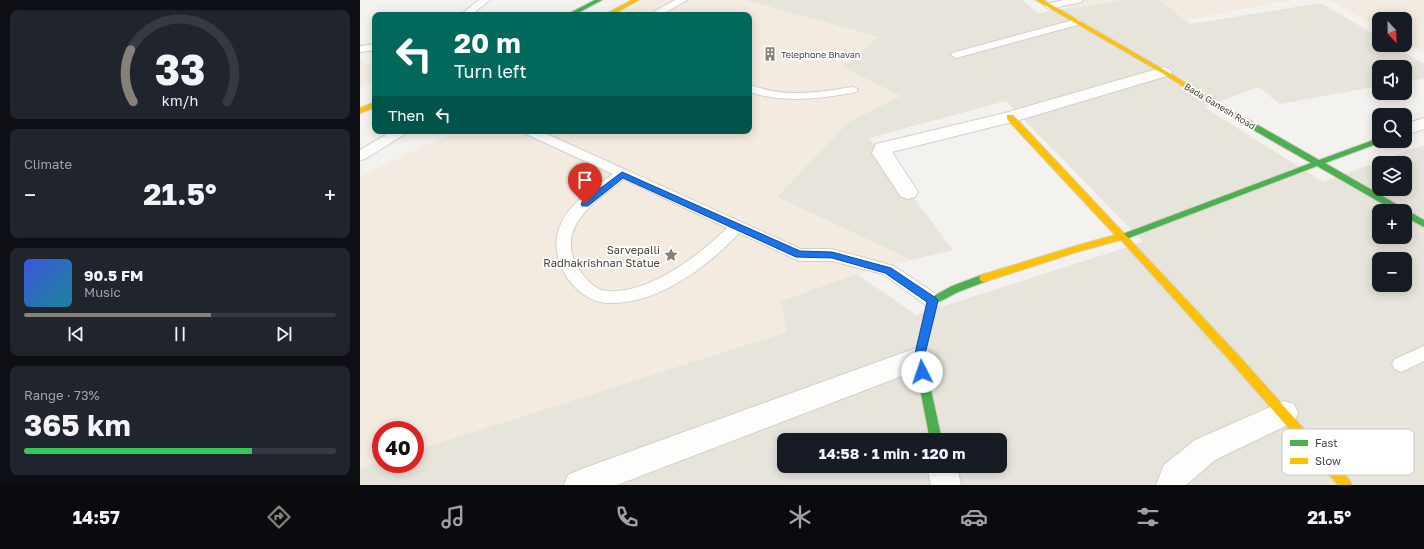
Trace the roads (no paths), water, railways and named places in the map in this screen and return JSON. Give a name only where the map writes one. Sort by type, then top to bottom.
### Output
[{"type":"street","points":[[575,12],[598,0]]},
{"type":"street","points":[[613,12],[636,0]]},
{"type":"street","name":"Bada Ganesh Road","points":[[1039,0],[1164,72],[1245,122],[1389,204]]},
{"type":"street","points":[[908,192],[882,153],[883,148],[1010,117],[1164,72]]},
{"type":"street","points":[[360,111],[372,105]]},
{"type":"street","points":[[1010,117],[1173,290],[1298,429]]},
{"type":"street","points":[[1412,127],[1424,123]]},
{"type":"street","points":[[935,433],[919,358],[933,301],[954,289],[979,279],[1079,248],[1122,237],[1372,143]]},
{"type":"street","points":[[1412,217],[1424,224]]},
{"type":"street","points":[[579,485],[919,358]]},
{"type":"street","points":[[1170,485],[1174,475],[1205,450],[1284,413]]},
{"type":"street","points":[[943,473],[946,485]]},
{"type":"street","points":[[1337,475],[1346,485]]},
{"type":"lane","points":[[469,12],[485,0]]},
{"type":"lane","points":[[659,12],[682,0]]},
{"type":"lane","points":[[1049,6],[1078,0]]},
{"type":"lane","points":[[956,55],[1077,22]]},
{"type":"lane","points":[[360,49],[372,47]]},
{"type":"lane","points":[[752,89],[765,94],[805,98],[852,90]]},
{"type":"lane","points":[[360,156],[396,134]]},
{"type":"lane","points":[[536,134],[799,255],[832,255],[888,270],[933,301]]},
{"type":"lane","points":[[622,174],[577,211],[567,226],[564,239],[565,255],[576,279],[585,288],[601,297],[628,296],[660,285],[699,262],[722,242],[736,226]]},
{"type":"lane","points":[[1401,364],[1424,353]]},
{"type":"place","name":"Telephone Bhavan","points":[[770,54]]},
{"type":"place","name":"Sarvepalli Radhakrishnan Statue","points":[[671,255]]}]
